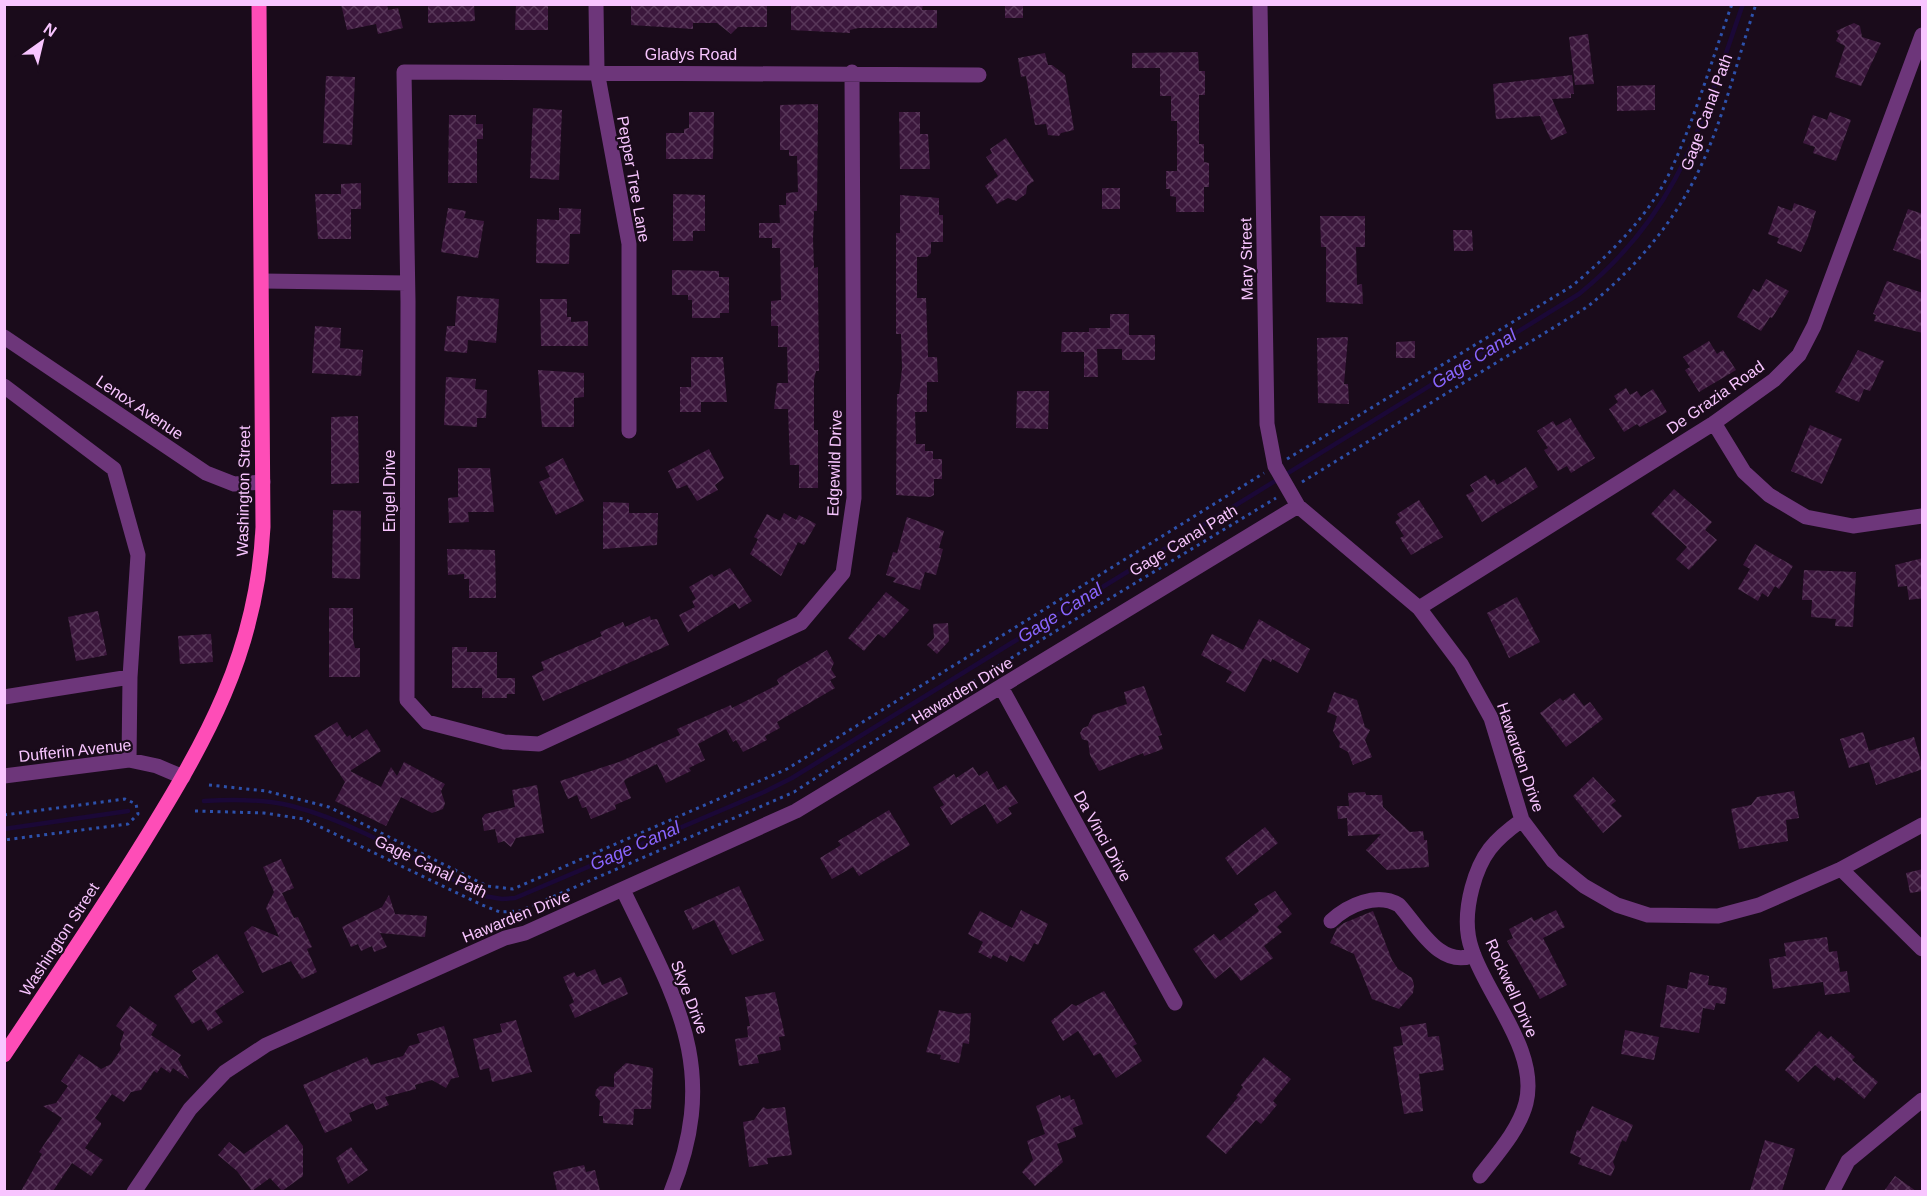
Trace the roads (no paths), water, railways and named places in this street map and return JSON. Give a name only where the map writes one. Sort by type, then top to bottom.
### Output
[{"type":"main road","name":"Washington Street","points":[[4,1055],[128,866],[183,777],[208,734],[232,680],[245,641],[262,549],[259,4]]},
{"type":"street","name":"Pepper Tree Lane","points":[[596,4],[597,71],[629,244],[629,431]]},
{"type":"street","name":"Mary Street","points":[[1260,4],[1266,424],[1275,466],[1298,506]]},
{"type":"street","name":"De Grazia Road","points":[[1419,608],[1714,423],[1774,380],[1798,354],[1814,326],[1923,35]]},
{"type":"street","name":"Gladys Road","points":[[404,72],[852,72],[978,75]]},
{"type":"street","name":"Engel Drive","points":[[404,72],[407,283],[407,700]]},
{"type":"street","name":"Edgewild Drive","points":[[407,700],[428,722],[504,742],[539,744],[801,623],[843,573],[854,498],[852,72]]},
{"type":"street","points":[[262,281],[407,283]]},
{"type":"street","name":"Lenox Avenue","points":[[4,337],[206,473],[234,484],[263,482]]},
{"type":"street","points":[[4,386],[114,469],[138,555],[130,677],[129,760]]},
{"type":"street","points":[[1714,423],[1744,472],[1770,495],[1806,517],[1853,526],[1923,516]]},
{"type":"street","name":"Hawarden Drive","points":[[134,1191],[190,1109],[225,1072],[266,1045],[505,938],[525,933],[623,890],[796,811],[1298,506],[1419,608],[1461,664],[1491,718],[1522,820],[1553,861],[1584,886],[1617,905],[1648,915],[1718,916],[1759,905],[1841,869],[1923,825]]},
{"type":"street","points":[[4,697],[130,677]]},
{"type":"street","name":"Da Vinci Drive","points":[[1001,687],[1175,1003]]},
{"type":"street","name":"Dufferin Avenue","points":[[4,776],[129,760],[157,766],[183,777]]},
{"type":"street","name":"Rockwell Drive","points":[[1480,1176],[1510,1137],[1526,1102],[1526,1067],[1516,1038],[1474,955],[1467,906],[1478,865],[1498,837],[1522,820]]},
{"type":"street","points":[[1841,869],[1923,949]]},
{"type":"street","name":"Skye Drive","points":[[623,890],[667,983],[689,1043],[694,1082],[692,1122],[683,1162],[671,1191]]},
{"type":"street","points":[[1331,921],[1342,911],[1358,904],[1391,900],[1399,905],[1441,953],[1459,959],[1474,955]]},
{"type":"street","points":[[1832,1191],[1848,1161],[1923,1100]]},
{"type":"waterway","name":"Gage Canal","points":[[204,801],[270,802],[317,813],[366,834],[484,896],[502,899],[515,898],[792,778],[1579,294],[1614,263],[1642,230],[1665,197],[1700,126],[1743,4]]},
{"type":"waterway","points":[[4,829],[128,811]]}]
